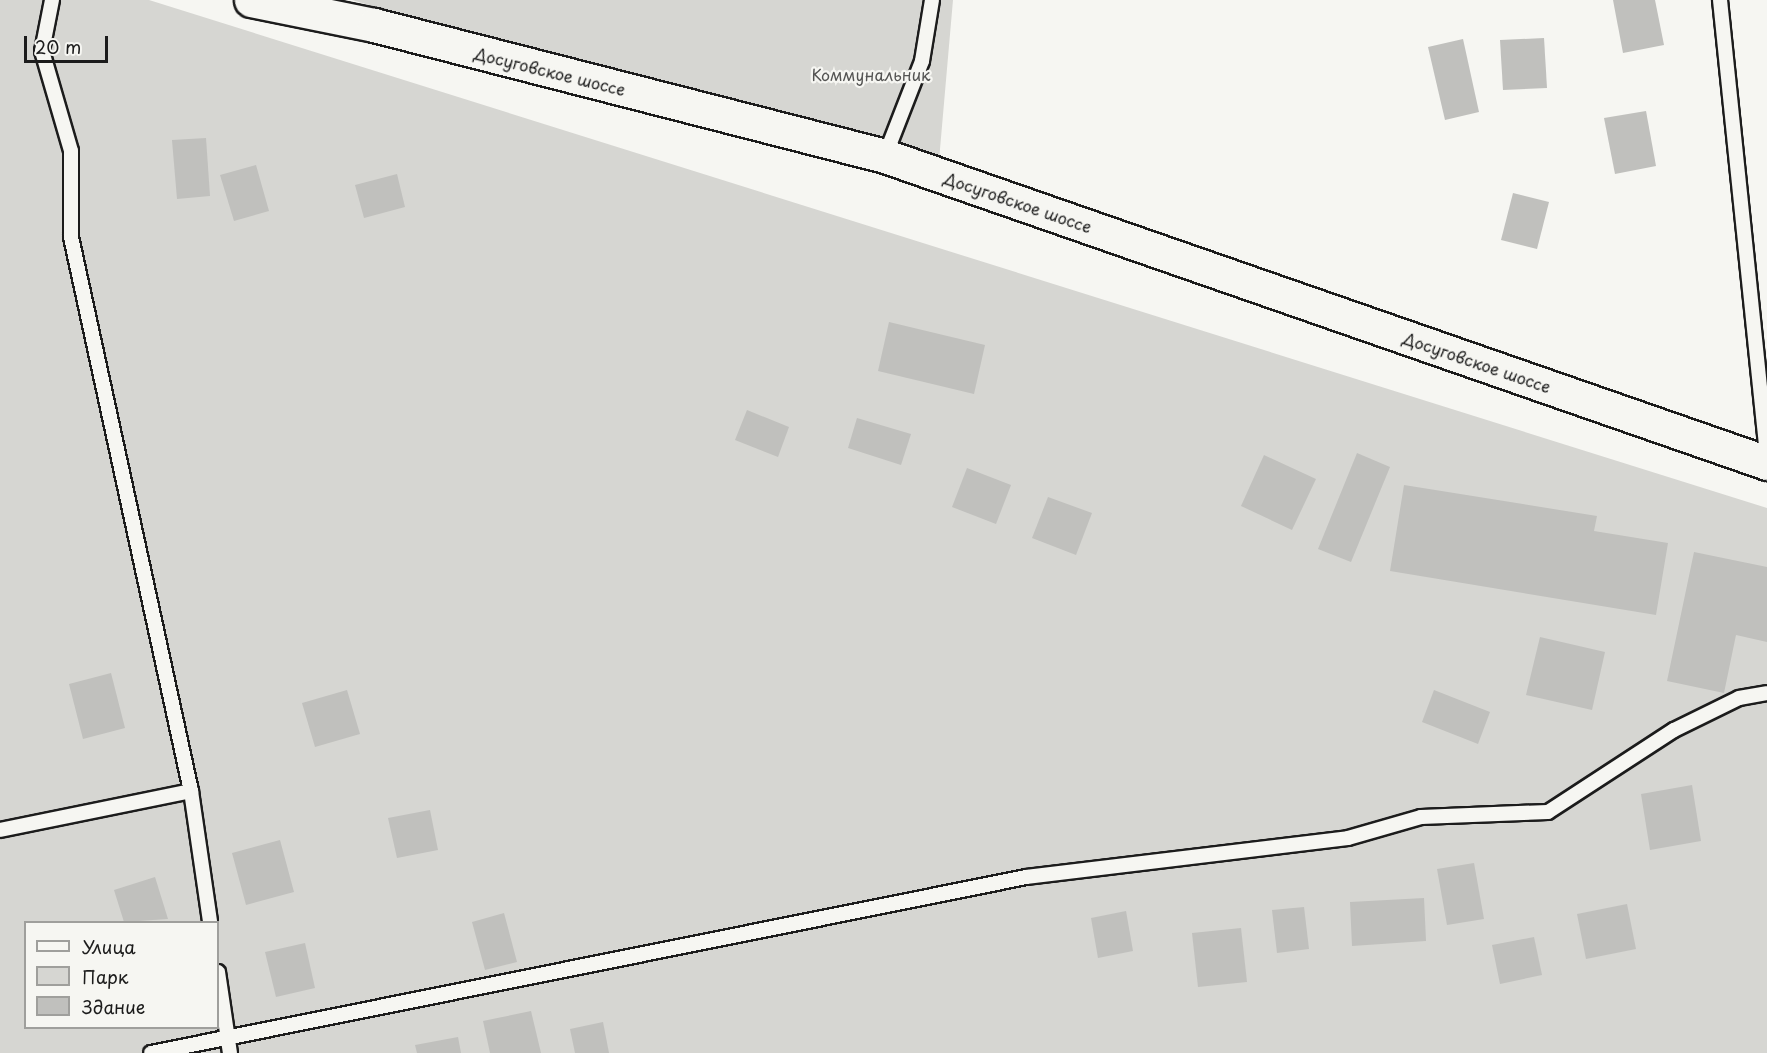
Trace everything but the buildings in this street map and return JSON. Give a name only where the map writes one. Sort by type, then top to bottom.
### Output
[{"type":"main road","name":"Досуговское шоссе","points":[[251,0],[386,28],[885,156],[1767,463]]},
{"type":"lane","points":[[52,0],[42,51],[71,151],[71,237],[191,791],[210,921]]},
{"type":"lane","points":[[885,156],[922,61],[932,0]]},
{"type":"lane","points":[[1720,0],[1767,456]]},
{"type":"lane","points":[[151,1053],[229,1046],[1026,877],[1348,838],[1421,817],[1548,812],[1674,730],[1739,698],[1767,693]]},
{"type":"lane","points":[[0,830],[191,791]]},
{"type":"lane","points":[[219,979],[229,1046]]},
{"type":"green space","points":[[0,0],[149,0],[1767,508],[1767,1053],[0,1053]]},
{"type":"green space","name":"Коммунальник","points":[[352,0],[953,0],[938,172],[885,156]]}]
